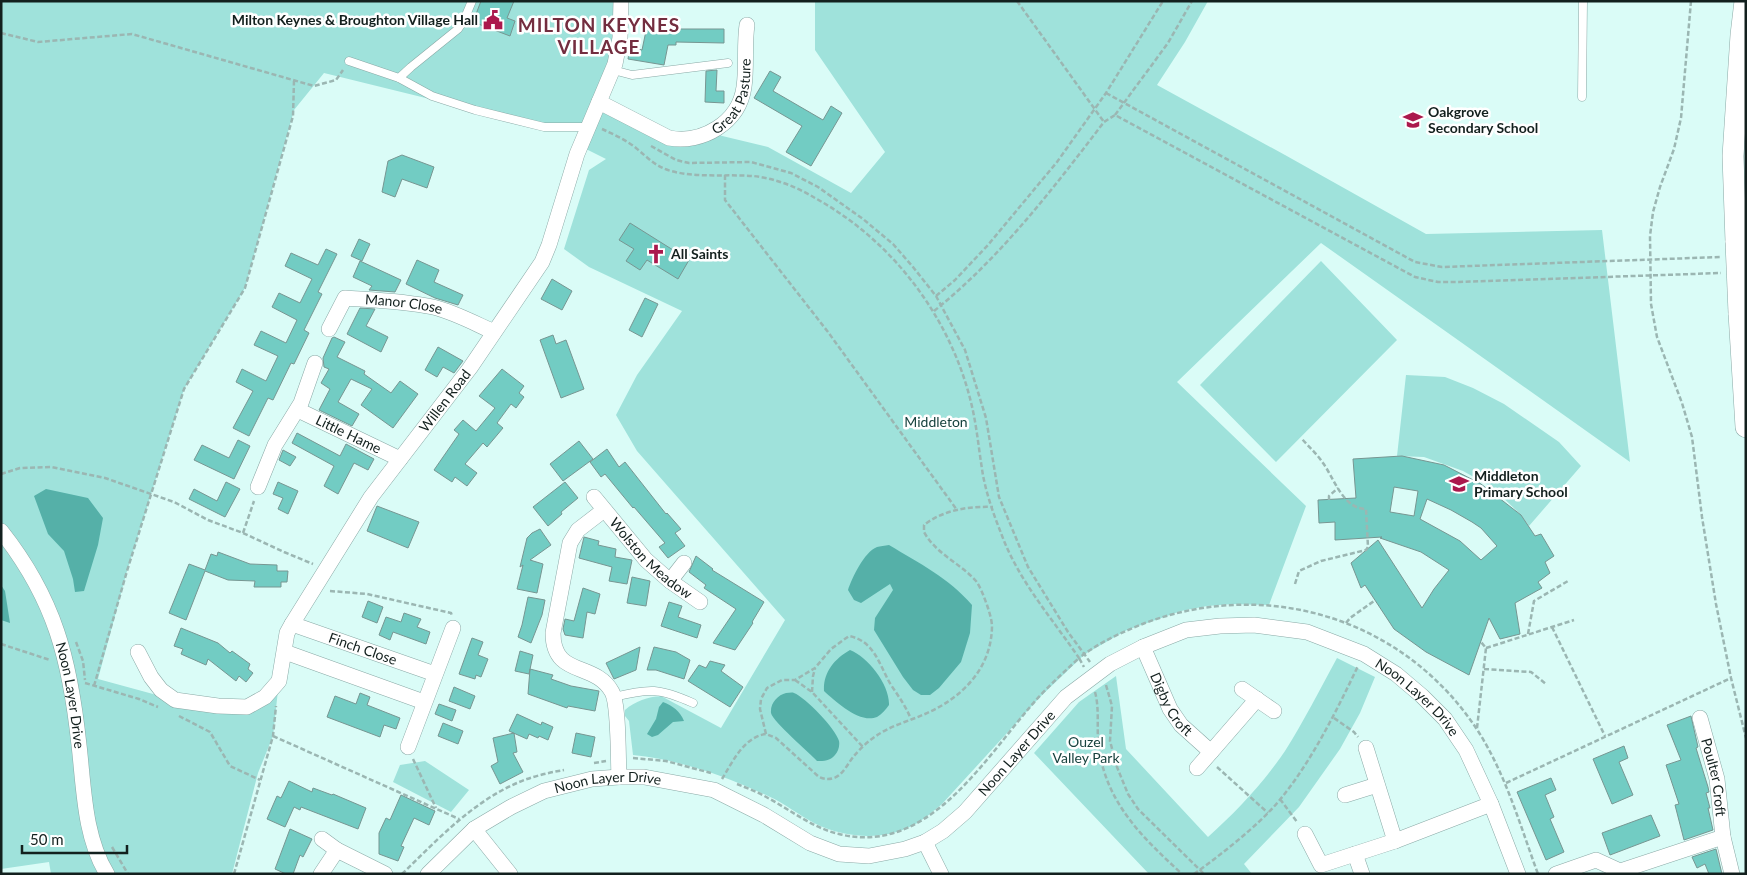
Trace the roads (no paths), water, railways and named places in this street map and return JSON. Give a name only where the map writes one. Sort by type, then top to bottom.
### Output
[{"type":"street","name":"Willen Road","points":[[138,652],[160,690],[175,700],[218,706],[247,707],[265,697],[280,681],[288,633],[313,590],[371,498],[470,368],[535,274],[546,253],[577,154],[613,70],[618,50],[621,1]]},
{"type":"street","points":[[1745,1],[1733,156],[1731,249],[1739,313],[1746,427]]},
{"type":"street","name":"Great Pasture","points":[[599,102],[669,138],[680,140],[706,135],[730,117],[742,99],[747,25]]},
{"type":"street","name":"Manor Close","points":[[329,329],[345,298],[394,301],[433,307],[452,313],[494,332]]},
{"type":"street","points":[[258,487],[275,445],[298,410],[315,363]]},
{"type":"street","name":"Little Hame","points":[[298,410],[400,458]]},
{"type":"street","name":"Wolston Meadow","points":[[594,497],[646,560],[670,581],[700,602]]},
{"type":"street","name":"Wolston Meadow","points":[[604,510],[578,530],[570,542],[553,633],[553,644],[556,652],[564,662],[599,678],[606,684],[614,697]]},
{"type":"street","name":"Noon Layer Drive","points":[[1,530],[23,560],[40,588],[55,622],[63,647],[69,674],[87,815],[96,851],[107,874]]},
{"type":"street","points":[[670,581],[684,563]]},
{"type":"street","name":"Finch Close","points":[[292,624],[435,674]]},
{"type":"street","name":"Noon Layer Drive","points":[[428,874],[474,830],[511,807],[544,792],[592,779],[619,777],[718,784],[810,843],[840,854],[869,856],[905,849],[925,842],[943,831],[965,812],[1066,697],[1110,664],[1143,647],[1186,630],[1254,625],[1307,632],[1364,654],[1396,674],[1422,696],[1444,719],[1466,750],[1491,804],[1518,874]]},
{"type":"street","points":[[408,747],[453,628]]},
{"type":"street","name":"Digby Croft","points":[[1143,647],[1170,710],[1205,759],[1257,699]]},
{"type":"street","name":"Finch Close","points":[[285,652],[424,702]]},
{"type":"street","points":[[1242,689],[1274,711]]},
{"type":"street","points":[[614,697],[619,777]]},
{"type":"street","name":"Poulter Croft","points":[[1700,718],[1717,779],[1723,837],[1732,874]]},
{"type":"street","points":[[1366,748],[1395,841]]},
{"type":"street","points":[[1345,795],[1377,785]]},
{"type":"street","points":[[1305,834],[1321,865],[1395,841],[1491,804]]},
{"type":"street","points":[[474,830],[510,874]]},
{"type":"street","points":[[1556,874],[1596,860],[1620,871],[1723,837]]},
{"type":"street","points":[[322,839],[337,850],[385,874]]},
{"type":"street","points":[[925,842],[941,874]]},
{"type":"street","points":[[321,874],[337,850]]},
{"type":"street","points":[[1355,854],[1362,874]]},
{"type":"lane","points":[[399,78],[458,29],[472,1]]},
{"type":"lane","points":[[1582,97],[1583,1]]},
{"type":"lane","points":[[348,61],[399,78],[423,92],[440,99],[503,117],[544,127],[588,127]]},
{"type":"lane","points":[[613,70],[632,75],[728,63]]},
{"type":"lane","points":[[614,697],[636,691],[653,690],[669,693],[693,703]]},
{"type":"place","name":"Milton Keynes & Broughton Village Hall","points":[[493,20]]},
{"type":"place","name":"Oakgrove Secondary School","points":[[1413,120]]},
{"type":"place","name":"All Saints","points":[[656,254]]},
{"type":"place","name":"Middleton Primary School","points":[[1459,484]]},
{"type":"district","name":"MILTON KEYNES VILLAGE","points":[[599,36]]},
{"type":"park label","name":"Middleton","points":[[936,422]]},
{"type":"park label","name":"Ouzel Valley Park","points":[[1086,750]]}]
